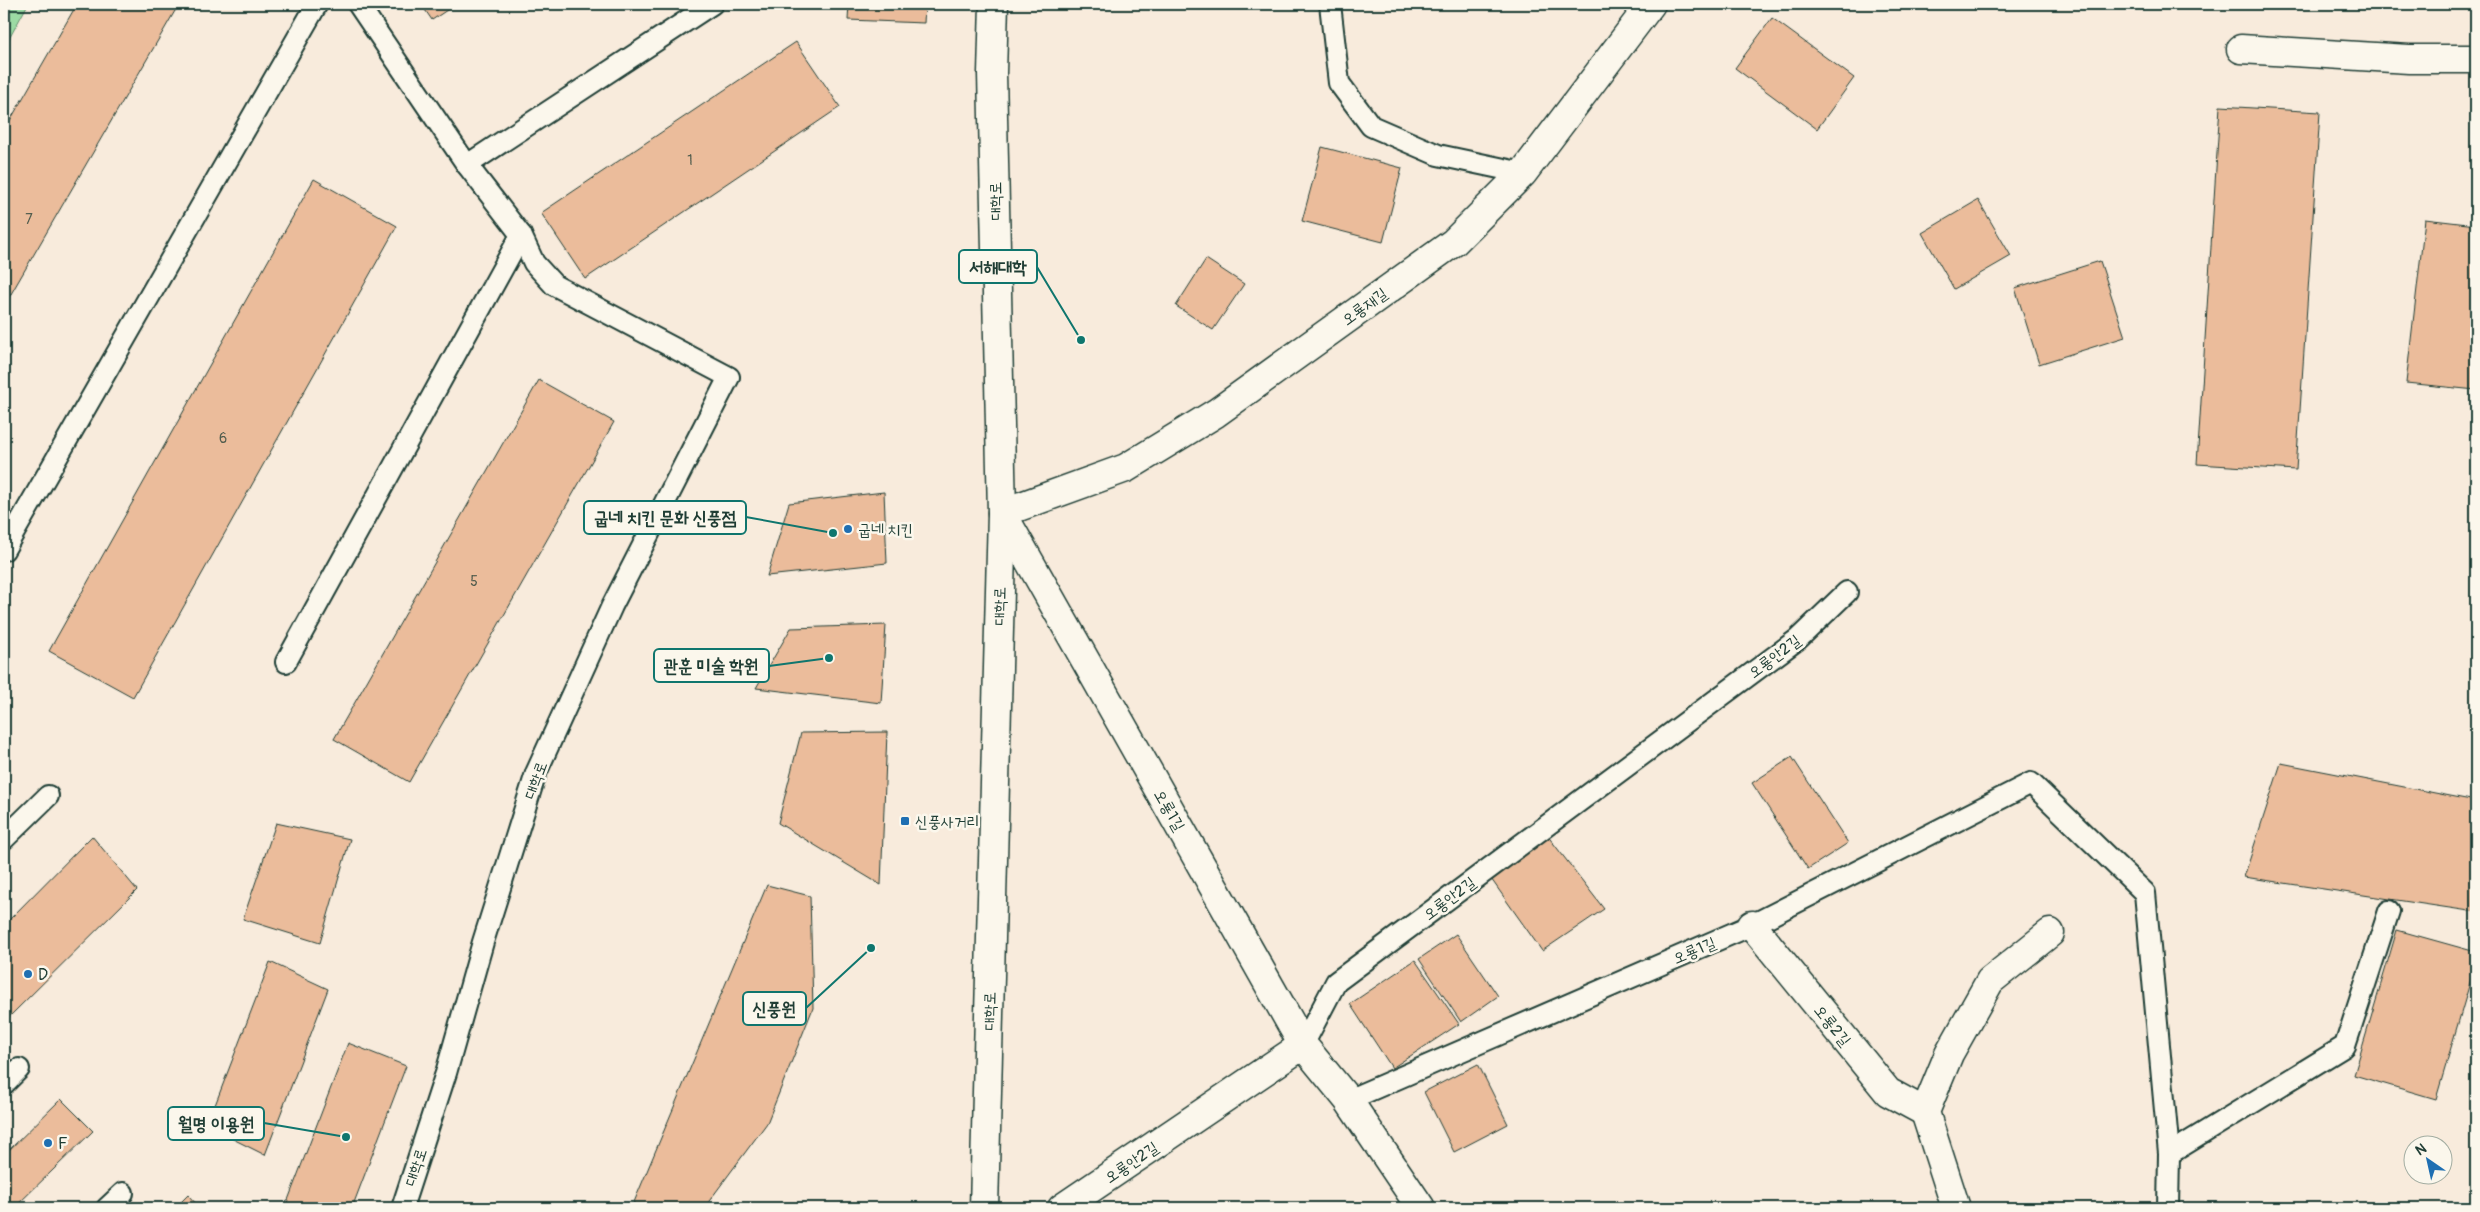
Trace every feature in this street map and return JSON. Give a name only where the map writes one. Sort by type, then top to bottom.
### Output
[{"type":"street","name":"대학로","points":[[984,1208],[1002,513],[992,73],[994,4]]},
{"type":"street","name":"오룡재길","points":[[1002,513],[1126,468],[1216,413],[1454,242],[1522,173],[1651,4]]},
{"type":"street","points":[[2241,49],[2410,59],[2476,59]]},
{"type":"street","name":"오룡1길","points":[[1002,513],[1303,1045],[1348,1100],[1421,1208]]},
{"type":"street","name":"오룡2길","points":[[1752,925],[1888,1092],[1925,1112]]},
{"type":"street","points":[[1956,1208],[1925,1112],[1949,1054],[1990,981],[2050,933]]},
{"type":"street","name":"오룡안2길","points":[[1062,1208],[1303,1045]]},
{"type":"lane","points":[[4,550],[317,4]]},
{"type":"lane","points":[[286,662],[521,235],[467,165],[358,4]]},
{"type":"lane","points":[[467,165],[712,4]]},
{"type":"lane","points":[[1330,4],[1339,83],[1371,126],[1438,155],[1522,173]]},
{"type":"lane","name":"대학로","points":[[402,1208],[446,1073],[483,942],[536,773],[612,606],[729,377],[554,285],[534,263],[521,235]]},
{"type":"lane","name":"오룡안2길","points":[[1303,1045],[1336,982],[1798,639],[1847,592]]},
{"type":"lane","name":"오룡1길","points":[[1348,1100],[1752,925],[2031,783],[2144,893],[2169,1154]]},
{"type":"lane","points":[[4,839],[48,796]]},
{"type":"lane","points":[[2168,1208],[2169,1154],[2345,1046],[2389,911]]},
{"type":"lane","points":[[4,1084],[19,1069]]},
{"type":"lane","points":[[107,1208],[123,1193]]},
{"type":"green space","points":[[4,4],[28,4],[4,48]]},
{"type":"building","points":[[77,4],[179,4],[4,306],[4,131]]},
{"type":"building","points":[[421,4],[456,4],[432,20]]},
{"type":"building","points":[[849,4],[925,4],[924,23],[848,20]]},
{"type":"building","points":[[1772,18],[1854,78],[1817,129],[1735,68]]},
{"type":"building","points":[[796,42],[840,107],[585,279],[541,213]]},
{"type":"building","points":[[2220,106],[2320,112],[2296,470],[2197,464]]},
{"type":"building","points":[[1322,147],[1402,168],[1383,242],[1302,221]]},
{"type":"building","points":[[314,179],[397,226],[133,697],[49,651]]},
{"type":"building","points":[[1978,200],[2011,256],[1954,289],[1922,233]]},
{"type":"building","points":[[2425,219],[2476,225],[2476,390],[2406,383]]},
{"type":"building","points":[[1206,259],[1244,284],[1213,330],[1176,306]]},
{"type":"building","points":[[2100,261],[2125,337],[2039,364],[2015,288]]},
{"type":"building","points":[[539,380],[614,422],[409,782],[334,739]]},
{"type":"building","points":[[884,492],[887,563],[767,576],[789,503]]},
{"type":"building","points":[[886,625],[881,703],[756,688],[791,628]]},
{"type":"building","points":[[887,732],[881,885],[778,823],[801,733]]},
{"type":"building","points":[[1792,757],[1848,843],[1808,869],[1752,783]]},
{"type":"building","points":[[2281,763],[2476,801],[2476,912],[2244,877]]},
{"type":"building","points":[[276,823],[350,839],[320,943],[243,919]]},
{"type":"building","points":[[1547,835],[1604,909],[1542,951],[1489,876]]},
{"type":"building","name":"D","points":[[92,836],[137,890],[4,1022],[4,925]]},
{"type":"building","points":[[767,885],[810,896],[813,1008],[767,1123],[704,1208],[632,1207]]},
{"type":"building","points":[[2397,930],[2476,952],[2476,962],[2436,1099],[2354,1075]]},
{"type":"building","points":[[1456,934],[1498,996],[1461,1022],[1419,959]]},
{"type":"building","points":[[1415,960],[1459,1024],[1392,1068],[1350,1004]]},
{"type":"building","points":[[270,962],[328,989],[265,1155],[207,1126]]},
{"type":"building","points":[[348,1043],[406,1066],[352,1208],[285,1208]]},
{"type":"building","points":[[1478,1064],[1508,1124],[1454,1152],[1424,1092]]},
{"type":"building","name":"F","points":[[61,1099],[93,1131],[14,1208],[4,1208],[4,1155]]},
{"type":"building","points":[[188,1195],[200,1208],[175,1208]]},
{"type":"place","name":"서해대학","points":[[1081,340]]},
{"type":"place","name":"굽네 치킨","points":[[848,529]]},
{"type":"place","name":"굽네 치킨 문화 신풍점","points":[[833,533]]},
{"type":"place","name":"관훈 미술 학원","points":[[829,658]]},
{"type":"place","name":"신풍사거리","points":[[905,821]]},
{"type":"place","name":"신풍원","points":[[871,948]]},
{"type":"place","name":"D","points":[[28,974]]},
{"type":"place","name":"월명 이용원","points":[[346,1137]]},
{"type":"place","name":"F","points":[[48,1143]]}]
